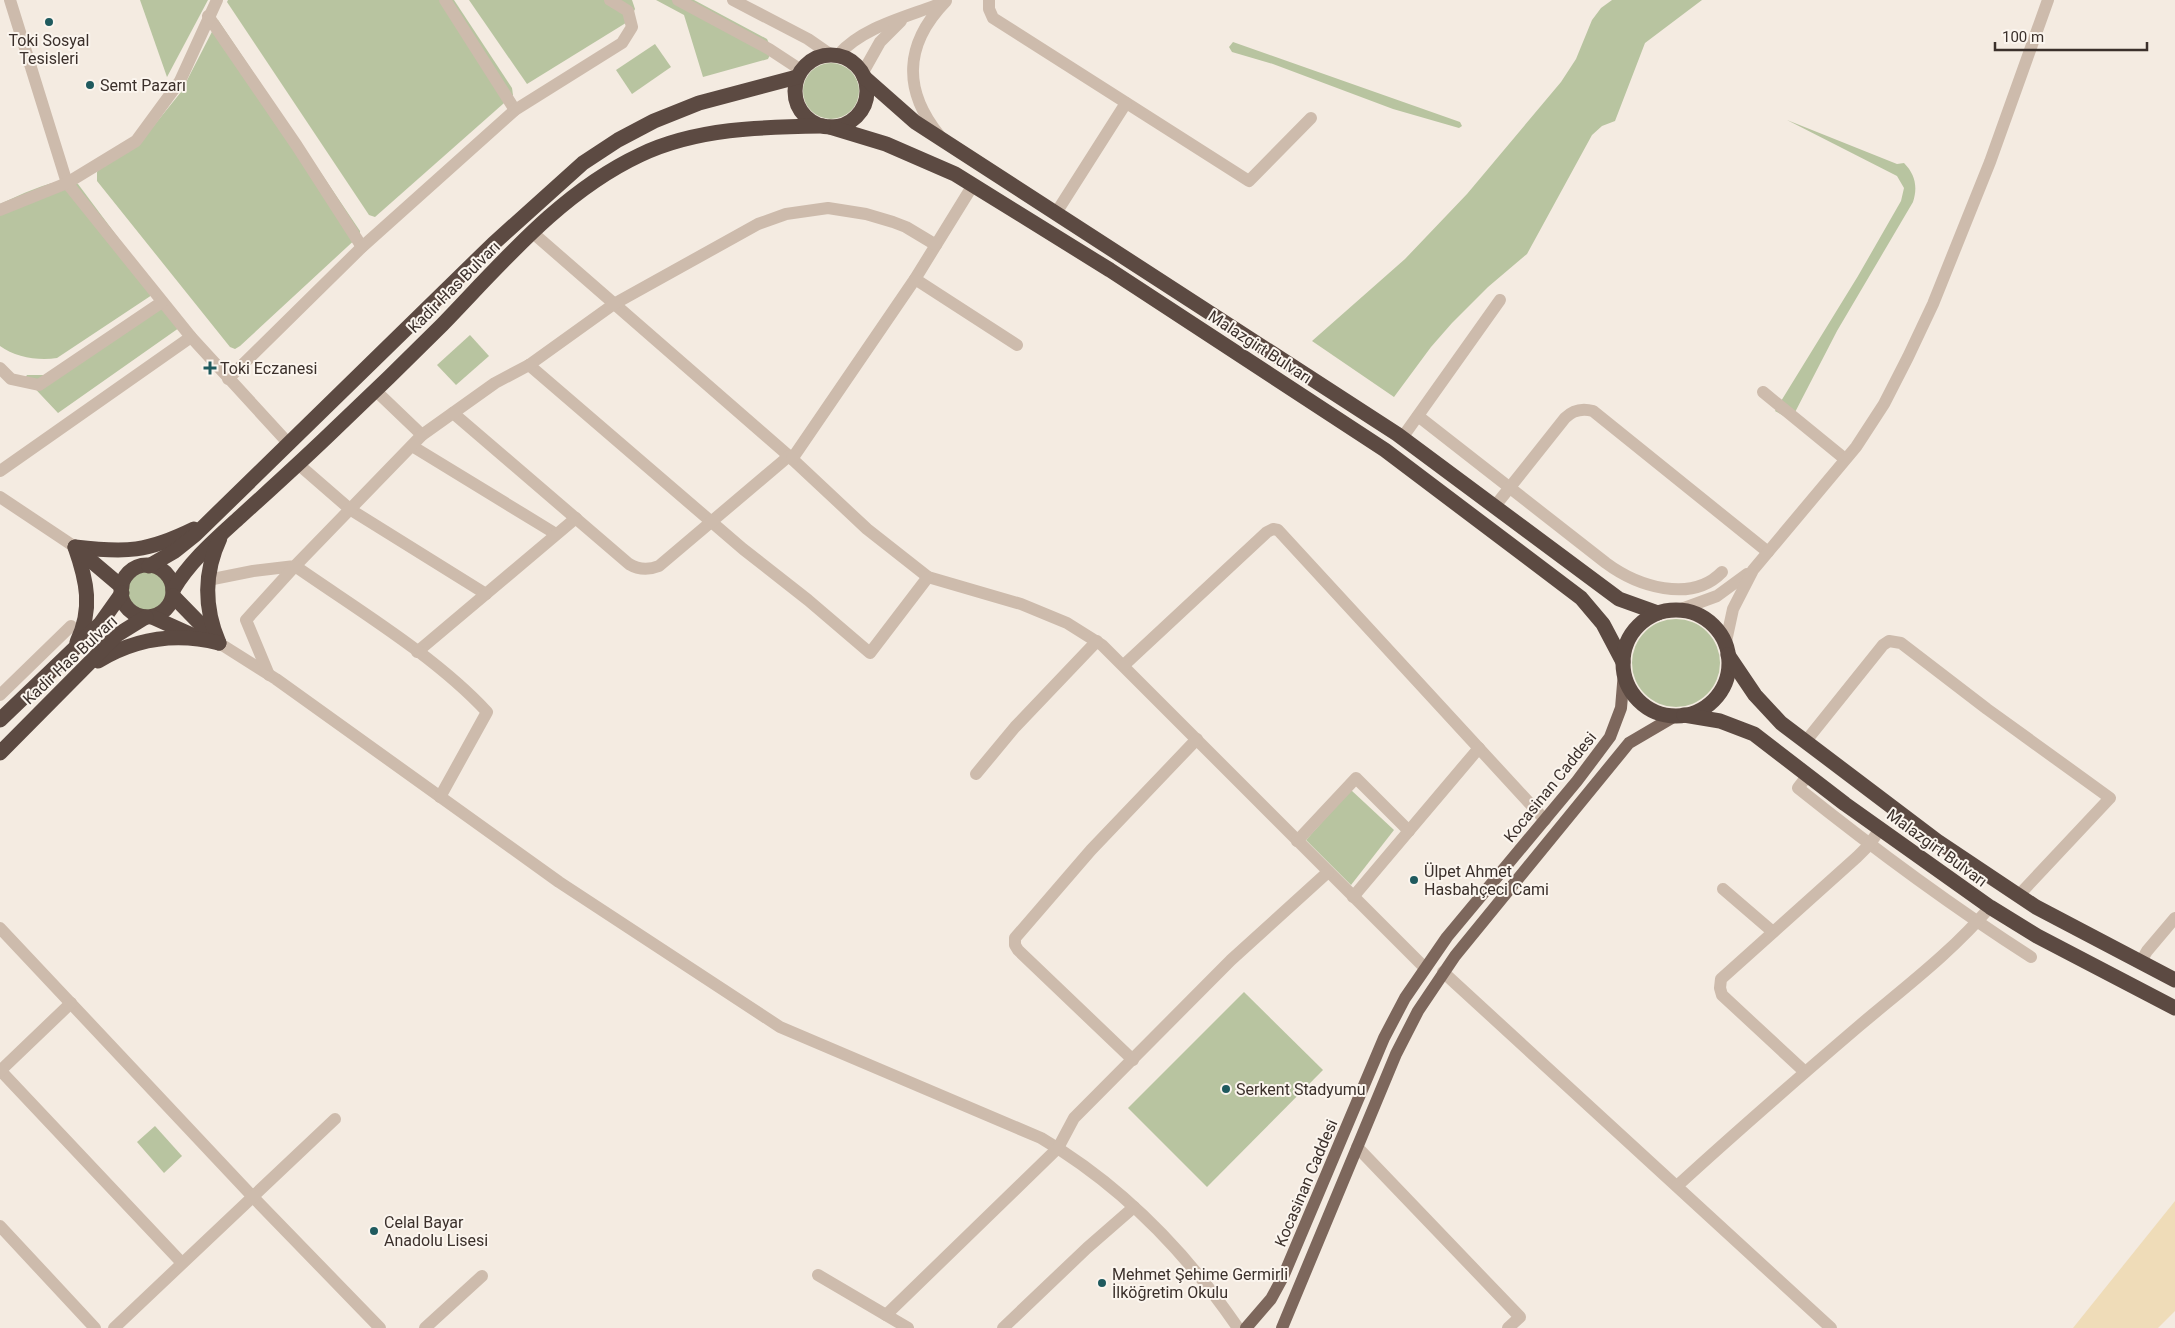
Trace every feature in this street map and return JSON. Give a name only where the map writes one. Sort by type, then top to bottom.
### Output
[{"type":"highway","points":[[834,55],[852,62],[863,76],[866,98],[860,111],[844,124],[827,126],[805,116],[797,104],[795,90],[799,74],[817,57],[834,55]]},
{"type":"highway","name":"Kadir Has Bulvarı","points":[[143,567],[175,551],[211,520],[493,244],[583,163],[618,140],[654,121],[699,103],[799,74]]},
{"type":"highway","name":"Malazgirt Bulvarı","points":[[863,76],[915,122],[1402,438],[1619,599],[1636,607],[1658,613]]},
{"type":"highway","name":"Kadir Has Bulvarı","points":[[173,593],[193,562],[375,390],[533,233],[592,183],[624,162],[660,146],[697,135],[789,126],[827,126]]},
{"type":"highway","name":"Malazgirt Bulvarı","points":[[827,126],[906,151],[955,174],[1118,276],[1385,450],[1581,598],[1602,624],[1623,667]]},
{"type":"highway","points":[[75,548],[118,551],[139,550],[168,540],[211,520]]},
{"type":"highway","points":[[219,643],[209,611],[208,580],[211,560],[221,535]]},
{"type":"highway","points":[[75,548],[166,573],[172,584],[173,593],[168,608],[149,617]]},
{"type":"highway","points":[[75,548],[122,590],[129,610],[196,637],[219,643]]},
{"type":"highway","points":[[71,652],[85,624],[88,600],[87,586],[75,548]]},
{"type":"highway","points":[[122,590],[127,575],[143,567]]},
{"type":"highway","name":"Kadir Has Bulvarı","points":[[0,720],[100,624],[122,590]]},
{"type":"highway","points":[[173,593],[219,643]]},
{"type":"highway","points":[[1676,610],[1694,614],[1710,623],[1722,638],[1726,650],[1727,673],[1721,690],[1702,709],[1680,716],[1657,713],[1641,703],[1630,689],[1623,667],[1627,644],[1636,629],[1658,613],[1676,610]]},
{"type":"highway","name":"Kadir Has Bulvarı","points":[[0,752],[117,635],[149,617]]},
{"type":"highway","points":[[77,676],[100,659],[138,643],[162,638],[196,637]]},
{"type":"highway","name":"Malazgirt Bulvarı","points":[[1726,650],[1745,682],[1767,710],[1781,724],[1937,841],[2018,896],[2175,980]]},
{"type":"highway","name":"Malazgirt Bulvarı","points":[[1680,716],[1708,718],[1754,734],[1880,829],[1990,907],[2037,936],[2175,1008]]},
{"type":"main road","name":"Kocasinan Caddesi","points":[[1247,1328],[1270,1299],[1283,1277],[1384,1038],[1405,998],[1447,938],[1545,820],[1610,737],[1620,708],[1623,667]]},
{"type":"main road","name":"Kocasinan Caddesi","points":[[1282,1328],[1406,1032],[1443,972],[1630,743],[1680,716]]},
{"type":"main road","points":[[1247,1328],[1254,1328]]},
{"type":"street","points":[[10,0],[67,183],[191,337],[289,444]]},
{"type":"street","points":[[0,210],[67,183],[136,141],[180,81],[208,16],[217,0]]},
{"type":"street","points":[[445,0],[515,110]]},
{"type":"street","points":[[228,379],[362,247],[515,110],[622,43],[632,28],[628,11],[610,0]]},
{"type":"street","points":[[678,0],[769,49],[799,74]]},
{"type":"street","points":[[732,0],[808,39],[834,55],[856,39],[948,1]]},
{"type":"street","points":[[989,0],[989,9],[993,18],[1249,181],[1311,118]]},
{"type":"street","points":[[1726,650],[1733,608],[1753,570],[1856,447],[1884,404],[1933,304],[1990,162],[2048,0]]},
{"type":"street","points":[[948,1],[932,17],[921,35],[915,50],[913,70],[914,87],[921,106],[932,126],[948,144]]},
{"type":"street","points":[[208,16],[297,146],[362,247]]},
{"type":"street","points":[[863,76],[880,42],[905,18]]},
{"type":"street","points":[[1056,213],[1126,103]]},
{"type":"street","points":[[453,412],[629,564],[645,569],[659,566],[791,457],[914,279],[973,185]]},
{"type":"street","points":[[269,675],[246,620],[295,566],[422,435],[495,383],[529,365],[614,304],[758,224],[800,210],[828,208],[880,218],[906,227],[936,246]]},
{"type":"street","points":[[533,233],[791,457],[867,529],[928,577],[1021,604],[1067,623],[1097,641],[1124,665],[1425,968]]},
{"type":"street","points":[[914,279],[1017,345]]},
{"type":"street","points":[[1402,438],[1500,300]]},
{"type":"street","points":[[0,368],[12,379],[40,385],[162,302]]},
{"type":"street","points":[[0,471],[191,337]]},
{"type":"street","points":[[529,365],[712,522],[870,652],[928,577]]},
{"type":"street","points":[[375,390],[422,435]]},
{"type":"street","points":[[1763,392],[1845,460]]},
{"type":"street","points":[[1495,506],[1565,418],[1574,411],[1588,410],[1592,411],[1768,552]]},
{"type":"street","points":[[1418,416],[1615,570],[1636,581],[1664,588],[1686,588],[1714,580],[1722,572]]},
{"type":"street","points":[[412,446],[556,534]]},
{"type":"street","points":[[298,464],[351,510],[486,594]]},
{"type":"street","points":[[0,497],[75,548]]},
{"type":"street","points":[[417,652],[576,518]]},
{"type":"street","points":[[1124,665],[1268,532],[1276,529],[1287,538],[1545,820]]},
{"type":"street","points":[[208,580],[253,571],[295,566],[417,652],[470,694],[487,712],[440,797]]},
{"type":"street","points":[[1676,610],[1717,596],[1753,570]]},
{"type":"street","points":[[13,708],[2,692],[71,626]]},
{"type":"street","points":[[976,774],[1015,727],[1097,641]]},
{"type":"street","points":[[1806,741],[1883,645],[1890,641],[1901,642],[2110,798],[2018,896]]},
{"type":"street","points":[[219,643],[269,675],[559,882],[780,1027],[1041,1138],[1058,1148],[1093,1173],[1134,1207],[1184,1258],[1238,1328]]},
{"type":"street","points":[[1133,1060],[1018,950],[1014,945],[1014,938],[1091,850],[1197,739]]},
{"type":"street","points":[[1353,897],[1479,748]]},
{"type":"street","points":[[1808,775],[1798,788],[1870,845],[1977,922],[2031,956]]},
{"type":"street","points":[[1297,841],[1356,778],[1409,831]]},
{"type":"street","points":[[1805,1072],[1725,998],[1721,992],[1720,983],[1724,976],[1870,845],[1880,829]]},
{"type":"street","points":[[886,1315],[1058,1148],[1074,1118],[1236,955],[1328,872]]},
{"type":"street","points":[[1723,889],[1773,932]]},
{"type":"street","points":[[1676,1186],[1805,1072],[1938,959],[1990,907]]},
{"type":"street","points":[[2140,962],[2175,918]]},
{"type":"street","points":[[0,928],[380,1328]]},
{"type":"street","points":[[1443,972],[1831,1328]]},
{"type":"street","points":[[71,1003],[0,1070],[182,1263]]},
{"type":"street","points":[[114,1328],[334,1119]]},
{"type":"street","points":[[1357,1147],[1520,1317],[1508,1328]]},
{"type":"street","points":[[1003,1328],[1134,1207]]},
{"type":"street","points":[[0,1226],[95,1328]]},
{"type":"street","points":[[818,1275],[908,1328]]},
{"type":"street","points":[[425,1328],[482,1276]]},
{"type":"green space","points":[[140,0],[208,0],[167,77]]},
{"type":"green space","points":[[228,0],[454,0],[512,88],[513,95],[375,217],[369,215],[227,2]]},
{"type":"green space","points":[[469,0],[632,0],[635,9],[629,21],[527,84]]},
{"type":"green space","points":[[656,0],[694,0],[767,39],[770,49],[768,59],[703,77],[684,15]]},
{"type":"green space","points":[[1612,0],[1702,0],[1645,43],[1615,121],[1602,126],[1592,135],[1527,254],[1488,287],[1452,323],[1431,347],[1394,397],[1312,341],[1405,259],[1467,194],[1561,82],[1576,59],[1592,20],[1601,8]]},
{"type":"green space","points":[[218,20],[360,231],[360,235],[235,349],[230,347],[97,181],[97,172],[100,166],[139,144],[181,92]]},
{"type":"green space","points":[[1233,42],[1460,122],[1462,126],[1459,128],[1393,109],[1273,64],[1232,52],[1229,47]]},
{"type":"green space","points":[[655,44],[671,67],[632,94],[616,70]]},
{"type":"green space","points":[[825,63],[837,63],[847,67],[855,75],[859,91],[855,107],[847,115],[837,119],[825,119],[815,115],[807,107],[803,97],[803,85],[807,75],[815,67]]},
{"type":"green space","points":[[1787,120],[1897,164],[1904,163],[1915,181],[1913,202],[1837,331],[1791,420],[1775,411],[1858,276],[1901,201],[1904,188],[1897,176]]},
{"type":"green space","points":[[68,180],[78,184],[158,291],[57,358],[35,358],[13,353],[0,346],[0,204],[42,186]]},
{"type":"green space","points":[[168,303],[186,323],[58,413],[25,378],[27,375],[45,375]]},
{"type":"green space","points":[[470,335],[489,356],[456,385],[437,365]]},
{"type":"green space","points":[[147,570],[162,576],[168,591],[162,606],[147,612],[132,606],[126,591],[132,576]]},
{"type":"green space","points":[[1676,619],[1693,622],[1707,632],[1717,646],[1720,663],[1717,680],[1707,694],[1693,704],[1676,707],[1659,704],[1645,694],[1635,680],[1632,663],[1635,646],[1645,632],[1659,622]]},
{"type":"green space","points":[[1351,790],[1394,830],[1351,885],[1306,840]]},
{"type":"green space","name":"Serkent Stadyumu","points":[[1244,992],[1323,1070],[1207,1187],[1128,1108]]},
{"type":"green space","points":[[155,1126],[182,1156],[164,1173],[137,1142]]},
{"type":"sand","points":[[2175,1201],[2175,1311],[2158,1328],[2073,1328]]},
{"type":"place","name":"Toki Sosyal Tesisleri","points":[[49,22]]},
{"type":"place","name":"Semt Pazarı","points":[[90,85]]},
{"type":"place","name":"Toki Eczanesi","points":[[210,368]]},
{"type":"place","name":"Ülpet Ahmet Hasbahçeci Cami","points":[[1414,880]]},
{"type":"place","name":"Serkent Stadyumu","points":[[1226,1089]]},
{"type":"place","name":"Celal Bayar Anadolu Lisesi","points":[[374,1231]]},
{"type":"place","name":"Mehmet Şehime Germirli İlköğretim Okulu","points":[[1102,1283]]}]
